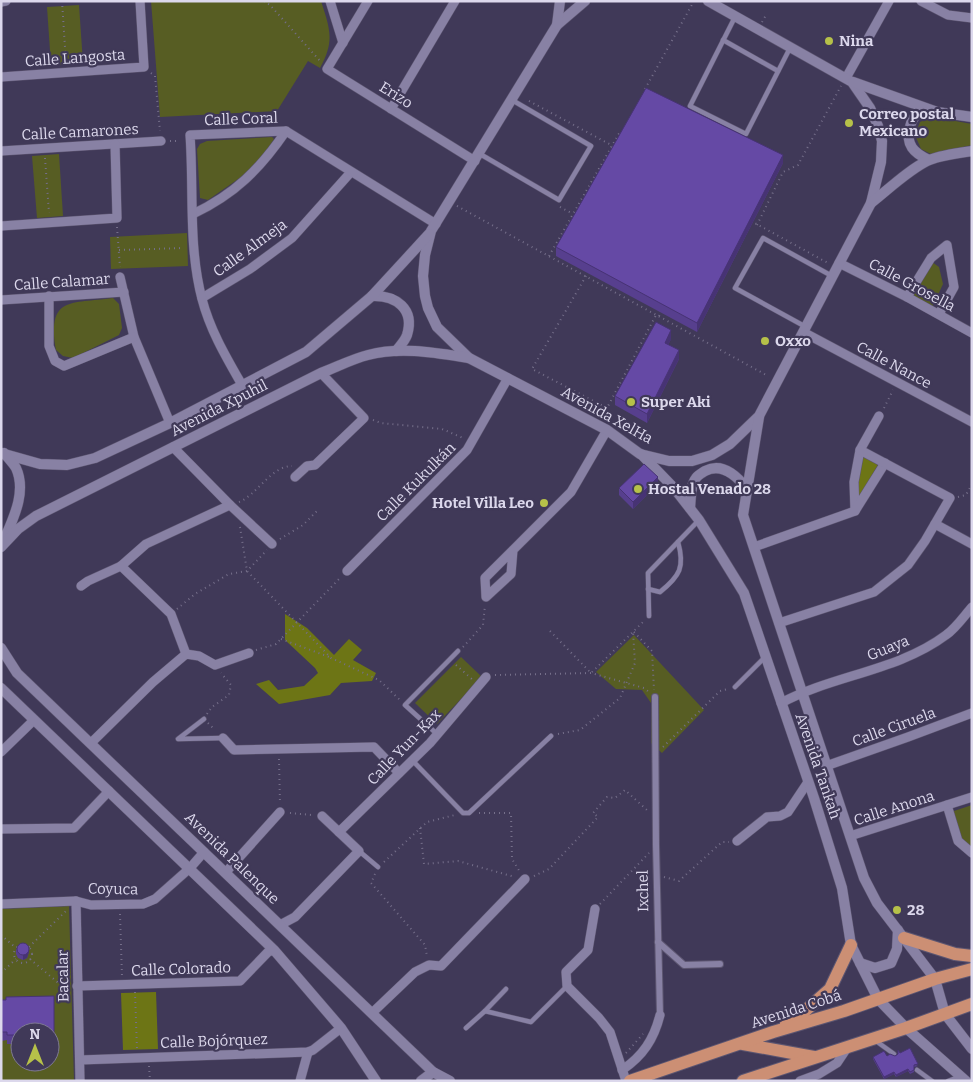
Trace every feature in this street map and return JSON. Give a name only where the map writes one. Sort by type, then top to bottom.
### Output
[{"type":"main road","points":[[901,934],[955,954],[972,956]]},
{"type":"main road","points":[[773,1032],[798,1017],[830,989],[851,945]]},
{"type":"main road","name":"Avenida Cobá","points":[[630,1081],[773,1032],[844,1011],[935,979],[972,969]]},
{"type":"main road","points":[[743,1081],[906,1028],[972,1004]]},
{"type":"main road","points":[[740,1044],[816,1058]]},
{"type":"street","points":[[1,2],[6,1]]},
{"type":"street","name":"Calle Langosta","points":[[1,77],[144,67],[140,1]]},
{"type":"street","points":[[330,1],[343,44]]},
{"type":"street","points":[[327,70],[368,1]]},
{"type":"street","points":[[391,109],[455,1]]},
{"type":"street","points":[[557,25],[560,1]]},
{"type":"street","name":"Avenida XelHa","points":[[585,1],[557,25],[433,228],[425,255],[423,276],[425,296],[428,308],[437,327],[470,358],[606,430],[640,454],[669,461],[692,461],[712,456],[730,444],[759,416],[872,203],[881,162],[882,141],[878,126],[870,108],[849,80],[736,17],[723,5],[708,1]]},
{"type":"street","points":[[889,1],[849,80],[937,112]]},
{"type":"street","points":[[921,1],[948,14],[972,18]]},
{"type":"street","name":"Erizo","points":[[327,70],[391,109],[477,157]]},
{"type":"street","points":[[929,160],[918,155],[909,142],[908,131],[916,115],[922,112],[937,112],[972,117]]},
{"type":"street","points":[[193,214],[211,205],[256,171],[286,131]]},
{"type":"street","name":"Calle Coral","points":[[242,385],[213,333],[202,298],[194,247],[190,135],[286,131],[352,172],[433,228]]},
{"type":"street","name":"Calle Camarones","points":[[1,151],[160,142]]},
{"type":"street","points":[[1,226],[117,218],[115,144]]},
{"type":"street","points":[[872,203],[902,178],[929,160],[972,152]]},
{"type":"street","name":"Calle Almeja","points":[[202,298],[250,268],[292,238],[352,172]]},
{"type":"street","name":"Avenida Xpuhil","points":[[2,452],[40,464],[67,465],[95,458],[170,423],[306,352],[372,296],[433,228]]},
{"type":"street","points":[[907,297],[931,258],[947,245],[954,287],[939,314]]},
{"type":"street","name":"Calle Grosella","points":[[836,269],[907,297],[972,332]]},
{"type":"street","name":"Calle Calamar","points":[[120,277],[134,337],[170,423]]},
{"type":"street","name":"Calle Calamar","points":[[1,300],[124,292]]},
{"type":"street","points":[[49,296],[49,346],[55,361],[64,366],[134,337]]},
{"type":"street","points":[[372,296],[392,298],[400,303],[407,313],[409,326],[407,337],[396,351]]},
{"type":"street","name":"Calle Nance","points":[[804,330],[972,422]]},
{"type":"street","name":"Avenida Xpuhil","points":[[1,547],[18,529],[36,516],[321,373],[369,355],[396,351],[416,351],[470,358]]},
{"type":"street","points":[[296,477],[307,466],[315,465],[364,418],[321,373]]},
{"type":"street","name":"Calle Kukulkán","points":[[347,571],[467,450],[508,378]]},
{"type":"street","name":"Avenida Tankah","points":[[759,416],[743,515],[826,766],[864,878],[877,903],[935,979],[945,1014],[972,1049]]},
{"type":"street","points":[[855,511],[854,482],[860,450],[879,416]]},
{"type":"street","points":[[486,597],[485,578],[571,492],[606,430]]},
{"type":"street","points":[[173,447],[230,505],[272,544]]},
{"type":"street","points":[[779,623],[874,592],[908,565],[936,524],[950,498],[860,450]]},
{"type":"street","points":[[1,547],[14,517],[20,494],[20,479],[16,467],[2,452]]},
{"type":"street","name":"Avenida Tankah","points":[[640,454],[660,472],[699,520],[744,593],[842,888],[851,945],[878,999],[906,1028],[964,1078]]},
{"type":"street","points":[[754,547],[855,511],[885,463]]},
{"type":"street","points":[[690,508],[692,488],[696,477],[713,467],[724,469],[738,478],[747,490]]},
{"type":"street","points":[[82,586],[88,581],[121,566],[146,544],[230,505]]},
{"type":"street","points":[[936,524],[972,544]]},
{"type":"street","points":[[486,597],[511,574],[513,550]]},
{"type":"street","points":[[121,566],[171,614],[186,654]]},
{"type":"street","name":"Guaya","points":[[781,703],[802,692],[904,659],[947,635],[972,607]]},
{"type":"street","name":"Avenida Palenque","points":[[1,648],[17,673],[433,1072],[450,1081]]},
{"type":"street","points":[[90,743],[153,682],[186,654],[199,656],[214,665],[249,653]]},
{"type":"street","name":"Calle Yun-Kax","points":[[339,832],[437,734],[486,677]]},
{"type":"street","points":[[1,688],[274,950],[341,1028],[376,1081]]},
{"type":"street","name":"Ixchel","points":[[622,1070],[636,1060],[646,1049],[657,1030],[660,1015],[655,698]]},
{"type":"street","name":"Calle Ciruela","points":[[826,766],[972,712]]},
{"type":"street","points":[[1,752],[34,720]]},
{"type":"street","points":[[223,738],[234,750],[374,747],[399,773]]},
{"type":"street","points":[[737,841],[767,817],[780,816],[788,812],[808,782]]},
{"type":"street","points":[[1,829],[74,828],[109,791]]},
{"type":"street","name":"Calle Anona","points":[[850,836],[972,797]]},
{"type":"street","name":"Calle Anona","points":[[947,805],[958,841],[972,853]]},
{"type":"street","points":[[226,872],[280,812]]},
{"type":"street","points":[[280,925],[295,917],[359,851],[322,816]]},
{"type":"street","name":"Coyuca","points":[[1,904],[76,901],[90,905],[143,904],[155,899],[190,868],[204,852]]},
{"type":"street","points":[[372,1014],[415,972],[429,965],[441,966],[525,880]]},
{"type":"street","name":"Bacalar","points":[[76,901],[80,1081]]},
{"type":"street","points":[[595,909],[588,950],[566,972],[567,986],[599,1018],[610,1032],[626,1081]]},
{"type":"street","points":[[860,963],[875,968],[891,963],[901,934]]},
{"type":"street","points":[[658,942],[684,965],[720,964]]},
{"type":"street","name":"Calle Colorado","points":[[77,986],[240,981],[268,952],[274,950]]},
{"type":"street","points":[[300,1081],[308,1052],[341,1028]]},
{"type":"street","points":[[800,1081],[820,1078],[837,1063],[846,1048]]},
{"type":"street","name":"Calle Bojórquez","points":[[80,1060],[308,1052]]},
{"type":"street","points":[[421,1081],[433,1072]]},
{"type":"lane","points":[[736,17],[690,106],[746,134],[790,47]]},
{"type":"lane","points":[[724,40],[778,71]]},
{"type":"lane","points":[[477,157],[559,200],[591,146],[514,96]]},
{"type":"lane","points":[[804,330],[735,288],[763,238],[836,269]]},
{"type":"lane","points":[[649,616],[648,572],[699,520]]},
{"type":"lane","points":[[648,589],[660,592],[680,571],[682,557],[678,542]]},
{"type":"lane","points":[[437,734],[406,705],[458,651]]},
{"type":"lane","points":[[735,687],[765,657]]},
{"type":"lane","points":[[204,718],[178,739],[223,738]]},
{"type":"lane","points":[[412,760],[463,813],[469,813],[551,736]]},
{"type":"lane","points":[[359,851],[378,867]]},
{"type":"lane","points":[[485,1011],[531,1022],[567,986]]},
{"type":"lane","points":[[466,1028],[506,989]]},
{"type":"lane","points":[[873,1039],[894,1054]]},
{"type":"lane","points":[[917,1070],[932,1081]]},
{"type":"lane","points":[[948,1081],[964,1078]]},
{"type":"path","points":[[62,1],[67,73]]},
{"type":"path","points":[[264,1],[270,5],[327,70]]},
{"type":"path","points":[[641,96],[694,1]]},
{"type":"path","points":[[144,67],[156,76],[160,142],[190,141]]},
{"type":"path","points":[[757,225],[783,172],[798,165],[849,80]]},
{"type":"path","points":[[514,96],[616,148]]},
{"type":"path","points":[[549,256],[622,129]]},
{"type":"path","points":[[44,148],[50,222]]},
{"type":"path","points":[[776,168],[783,172]]},
{"type":"path","points":[[450,202],[777,381]]},
{"type":"path","points":[[117,218],[120,277]]},
{"type":"path","points":[[745,218],[836,269]]},
{"type":"path","points":[[119,250],[194,247]]},
{"type":"path","points":[[581,274],[583,270]]},
{"type":"path","points":[[586,276],[532,369],[607,408],[657,315],[665,304]]},
{"type":"path","points":[[879,416],[898,382]]},
{"type":"path","points":[[364,418],[381,423],[442,429],[472,442]]},
{"type":"path","points":[[230,505],[245,500],[268,478],[288,466],[307,466]]},
{"type":"path","points":[[950,498],[966,495],[972,484]]},
{"type":"path","points":[[171,614],[195,594],[229,574],[247,571],[272,544],[303,525],[318,510]]},
{"type":"path","points":[[238,512],[247,571],[331,658]]},
{"type":"path","points":[[249,653],[276,644],[347,571]]},
{"type":"path","points":[[458,651],[484,625],[486,597]]},
{"type":"path","points":[[591,673],[649,616]]},
{"type":"path","points":[[550,631],[591,673]]},
{"type":"path","points":[[551,736],[580,730],[620,698],[635,663],[633,632]]},
{"type":"path","points":[[633,632],[652,651],[655,698]]},
{"type":"path","points":[[280,639],[331,658],[379,680],[406,705]]},
{"type":"path","points":[[450,660],[478,686]]},
{"type":"path","points":[[214,665],[231,685],[230,695],[212,707],[204,718],[223,738]]},
{"type":"path","points":[[486,677],[490,675],[591,673],[644,688],[655,698]]},
{"type":"path","points":[[655,755],[720,691],[735,687]]},
{"type":"path","points":[[278,748],[280,812],[322,816]]},
{"type":"path","points":[[420,828],[424,864],[458,861],[525,880],[548,869],[598,817],[593,812],[607,797],[615,798],[625,790],[656,818]]},
{"type":"path","points":[[429,965],[426,945],[371,883],[378,867],[427,822],[463,813]]},
{"type":"path","points":[[469,813],[511,813],[512,859],[525,880]]},
{"type":"path","points":[[657,876],[679,881],[722,842],[737,841]]},
{"type":"path","points":[[595,909],[656,845]]},
{"type":"path","points":[[28,947],[76,901]]},
{"type":"path","points":[[120,904],[122,985]]},
{"type":"path","points":[[1,935],[16,948]]},
{"type":"path","points":[[22,945],[28,947],[32,954],[30,959],[22,962],[16,959],[14,955],[16,948],[22,945]]},
{"type":"path","points":[[1,973],[16,959]]},
{"type":"path","points":[[30,959],[77,998]]},
{"type":"path","points":[[135,984],[138,1058]]},
{"type":"path","points":[[49,999],[77,998]]},
{"type":"path","points":[[619,1060],[642,1034]]},
{"type":"path","points":[[149,1057],[150,1081]]},
{"type":"green space","points":[[151,1],[321,1],[329,27],[328,50],[320,68],[308,61],[277,111],[160,117]]},
{"type":"green space","points":[[79,5],[83,63],[51,65],[47,7]]},
{"type":"green space","points":[[938,118],[972,124],[972,145],[931,154],[921,149],[915,135],[920,122]]},
{"type":"green space","points":[[272,137],[274,139],[262,157],[244,175],[208,200],[200,198],[197,149],[200,144],[207,141]]},
{"type":"green space","points":[[59,154],[63,216],[37,218],[32,156]]},
{"type":"green space","points":[[187,233],[188,266],[111,269],[110,237]]},
{"type":"green space","points":[[932,262],[939,267],[943,284],[930,312],[909,301]]},
{"type":"green space","points":[[113,298],[119,304],[122,328],[119,335],[73,358],[63,356],[56,350],[55,320],[59,311],[65,306],[74,303]]},
{"type":"green space","points":[[862,456],[879,463],[858,499],[857,482]]},
{"type":"green space","points":[[285,614],[307,628],[334,655],[349,639],[362,650],[353,660],[376,673],[372,681],[341,683],[330,695],[279,704],[256,684],[269,680],[278,690],[304,686],[318,673],[285,640]]},
{"type":"green space","points":[[634,635],[704,710],[662,753],[651,743],[651,703],[642,690],[616,689],[596,672]]},
{"type":"green space","points":[[461,657],[482,677],[437,724],[415,703]]},
{"type":"green space","points":[[972,805],[972,849],[957,836],[951,812]]},
{"type":"green space","points":[[69,906],[74,1081],[1,1081],[1,909]]},
{"type":"green space","points":[[156,992],[158,1049],[123,1050],[121,993]]},
{"type":"building","points":[[646,88],[783,155],[697,323],[556,247]]},
{"type":"building","points":[[656,322],[671,330],[665,343],[679,350],[647,414],[615,396]]},
{"type":"building","name":"Hostal Venado 28","points":[[644,464],[658,477],[633,502],[619,488]]},
{"type":"building","points":[[21,943],[25,943],[29,949],[25,955],[21,955],[17,951],[17,947]]},
{"type":"building","points":[[54,996],[54,1022],[10,1022],[10,1035],[7,1035],[7,1032],[2,1032],[1,1000],[6,1000],[6,997]]},
{"type":"building","points":[[910,1048],[918,1064],[914,1065],[914,1070],[910,1072],[908,1069],[896,1075],[894,1072],[884,1077],[873,1057],[884,1051],[887,1056],[890,1054],[895,1056],[898,1054],[898,1050],[900,1053]]},
{"type":"place","name":"Nina","points":[[829,41]]},
{"type":"place","name":"Correo postal Mexicano","points":[[849,123]]},
{"type":"place","name":"Oxxo","points":[[765,341]]},
{"type":"place","name":"Super Aki","points":[[631,402]]},
{"type":"place","name":"Hostal Venado 28","points":[[638,489]]},
{"type":"place","name":"Hotel Villa Leo","points":[[544,503]]},
{"type":"place","name":"28","points":[[897,910]]}]
